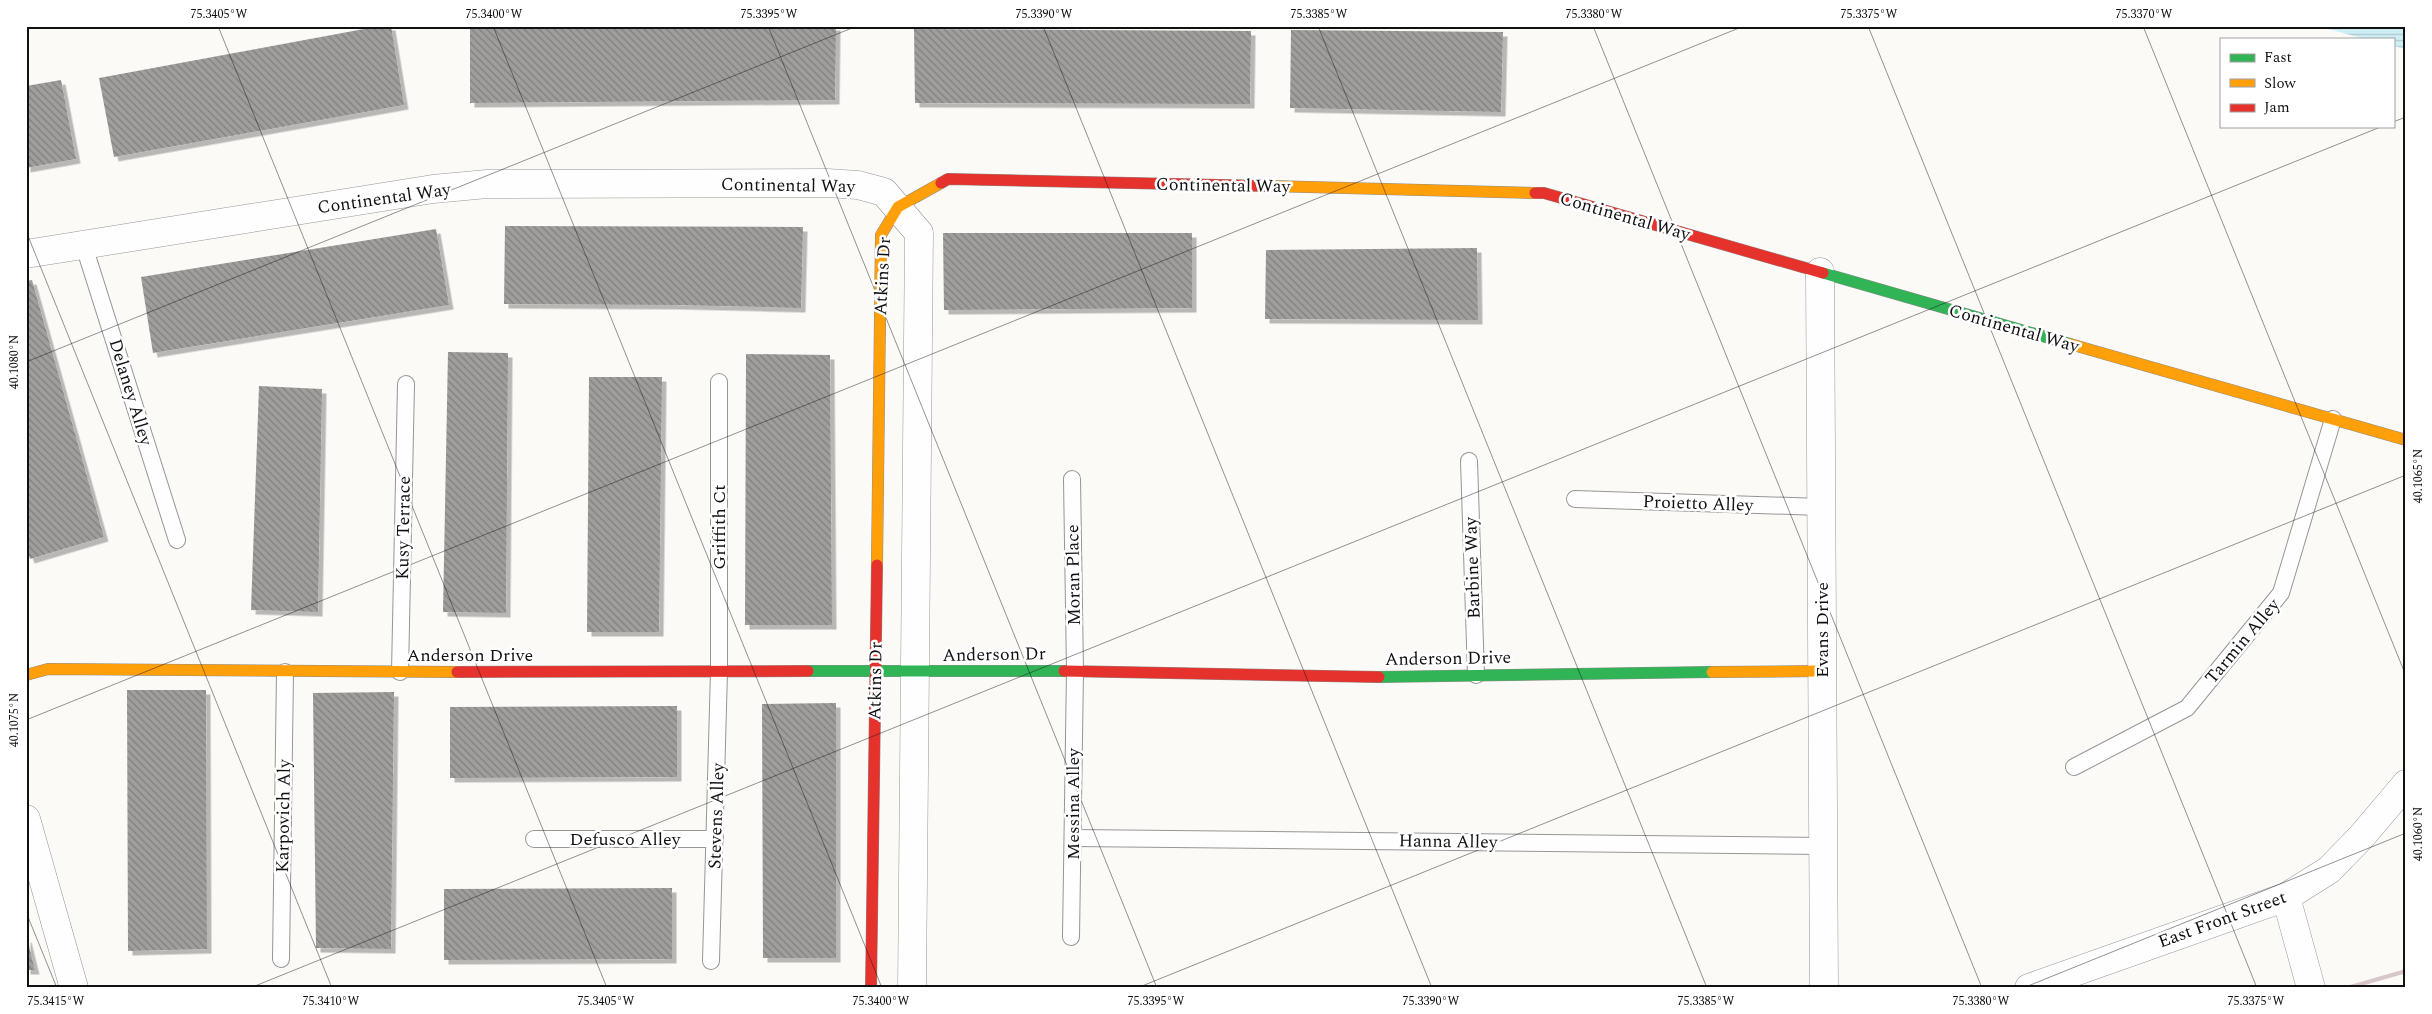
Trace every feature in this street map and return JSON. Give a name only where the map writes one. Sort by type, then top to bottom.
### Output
[{"type":"street","name":"Continental Way","points":[[26,254],[433,189],[487,184],[858,185],[884,192],[898,207],[948,179],[1544,193],[2406,440]]},
{"type":"street","name":"Atkins Dr","points":[[871,988],[881,235],[898,207],[919,233],[912,988]]},
{"type":"street","name":"Evans Drive","points":[[1820,272],[1824,988]]},
{"type":"street","name":"Anderson Drive","points":[[26,675],[48,669],[285,672],[875,671],[915,673]]},
{"type":"street","name":"Anderson Drive","points":[[1075,671],[1359,677],[1822,672]]},
{"type":"street","name":"Anderson Dr","points":[[915,673],[1075,671]]},
{"type":"street","name":"East Front Street","points":[[2029,988],[2286,898],[2329,870],[2369,829],[2406,784]]},
{"type":"street","points":[[26,819],[74,988]]},
{"type":"street","points":[[2286,898],[2311,988]]},
{"type":"lane","name":"Delaney Alley","points":[[84,246],[177,540]]},
{"type":"lane","name":"Griffith Ct","points":[[719,382],[720,672]]},
{"type":"lane","name":"Kusy Terrace","points":[[400,672],[406,384]]},
{"type":"lane","name":"Tarmin Alley","points":[[2074,767],[2186,708],[2281,593],[2333,419]]},
{"type":"lane","name":"Barbine Way","points":[[1469,461],[1476,675]]},
{"type":"lane","name":"Moran Place","points":[[1072,479],[1075,671]]},
{"type":"lane","name":"Proietto Alley","points":[[1575,499],[1821,506]]},
{"type":"lane","name":"Messina Alley","points":[[1071,937],[1075,671]]},
{"type":"lane","name":"Karpovich Aly","points":[[281,959],[285,672]]},
{"type":"lane","name":"Stevens Alley","points":[[711,960],[720,672]]},
{"type":"lane","name":"Hanna Alley","points":[[1072,838],[1823,846]]},
{"type":"lane","name":"Defusco Alley","points":[[534,839],[715,839]]},
{"type":"water","points":[[2317,26],[2406,26],[2406,49],[2394,46],[2394,38],[2361,38]]},
{"type":"building","points":[[380,26],[391,26],[404,105],[114,157],[99,78]]},
{"type":"building","points":[[836,26],[835,100],[470,103],[470,28]]},
{"type":"building","points":[[914,29],[1251,31],[1250,104],[915,103]]},
{"type":"building","points":[[1291,30],[1503,32],[1501,112],[1290,108]]},
{"type":"building","points":[[61,80],[76,159],[26,168],[26,86]]},
{"type":"building","points":[[505,226],[803,227],[801,308],[504,304]]},
{"type":"building","points":[[436,229],[449,305],[153,353],[141,277]]},
{"type":"building","points":[[943,233],[1192,233],[1192,308],[944,310]]},
{"type":"building","points":[[1477,248],[1478,320],[1265,319],[1266,250]]},
{"type":"building","points":[[32,280],[104,537],[30,559],[26,547],[26,281]]},
{"type":"building","points":[[448,352],[508,353],[506,613],[443,612]]},
{"type":"building","points":[[746,354],[830,355],[832,625],[745,625]]},
{"type":"building","points":[[589,377],[662,377],[659,632],[587,632]]},
{"type":"building","points":[[259,386],[322,389],[318,612],[251,610]]},
{"type":"building","points":[[127,690],[206,690],[207,949],[128,951]]},
{"type":"building","points":[[394,692],[391,949],[316,948],[313,693]]},
{"type":"building","points":[[836,703],[836,958],[763,958],[762,704]]},
{"type":"building","points":[[677,706],[677,777],[450,778],[450,707]]},
{"type":"building","points":[[672,888],[672,959],[444,960],[444,889]]},
{"type":"building","points":[[27,938],[35,970],[26,970]]},
{"type":"railway","points":[[2347,988],[2406,971]]},
{"type":"traffic: fast","points":[[1823,273],[2070,344]]},
{"type":"traffic: fast","points":[[808,671],[1064,671]]},
{"type":"traffic: fast","points":[[1379,677],[1712,672]]},
{"type":"traffic: slow","points":[[877,565],[881,235],[898,207],[941,183]]},
{"type":"traffic: slow","points":[[1267,186],[1535,193]]},
{"type":"traffic: slow","points":[[2070,344],[2406,440]]},
{"type":"traffic: slow","points":[[26,675],[48,669],[457,672]]},
{"type":"traffic: slow","points":[[1712,672],[1822,671]]},
{"type":"traffic: jam","points":[[941,183],[948,179],[1267,186]]},
{"type":"traffic: jam","points":[[1535,193],[1544,193],[1823,273]]},
{"type":"traffic: jam","points":[[871,988],[877,565]]},
{"type":"traffic: jam","points":[[457,672],[808,671]]},
{"type":"traffic: jam","points":[[1064,671],[1379,677]]}]
